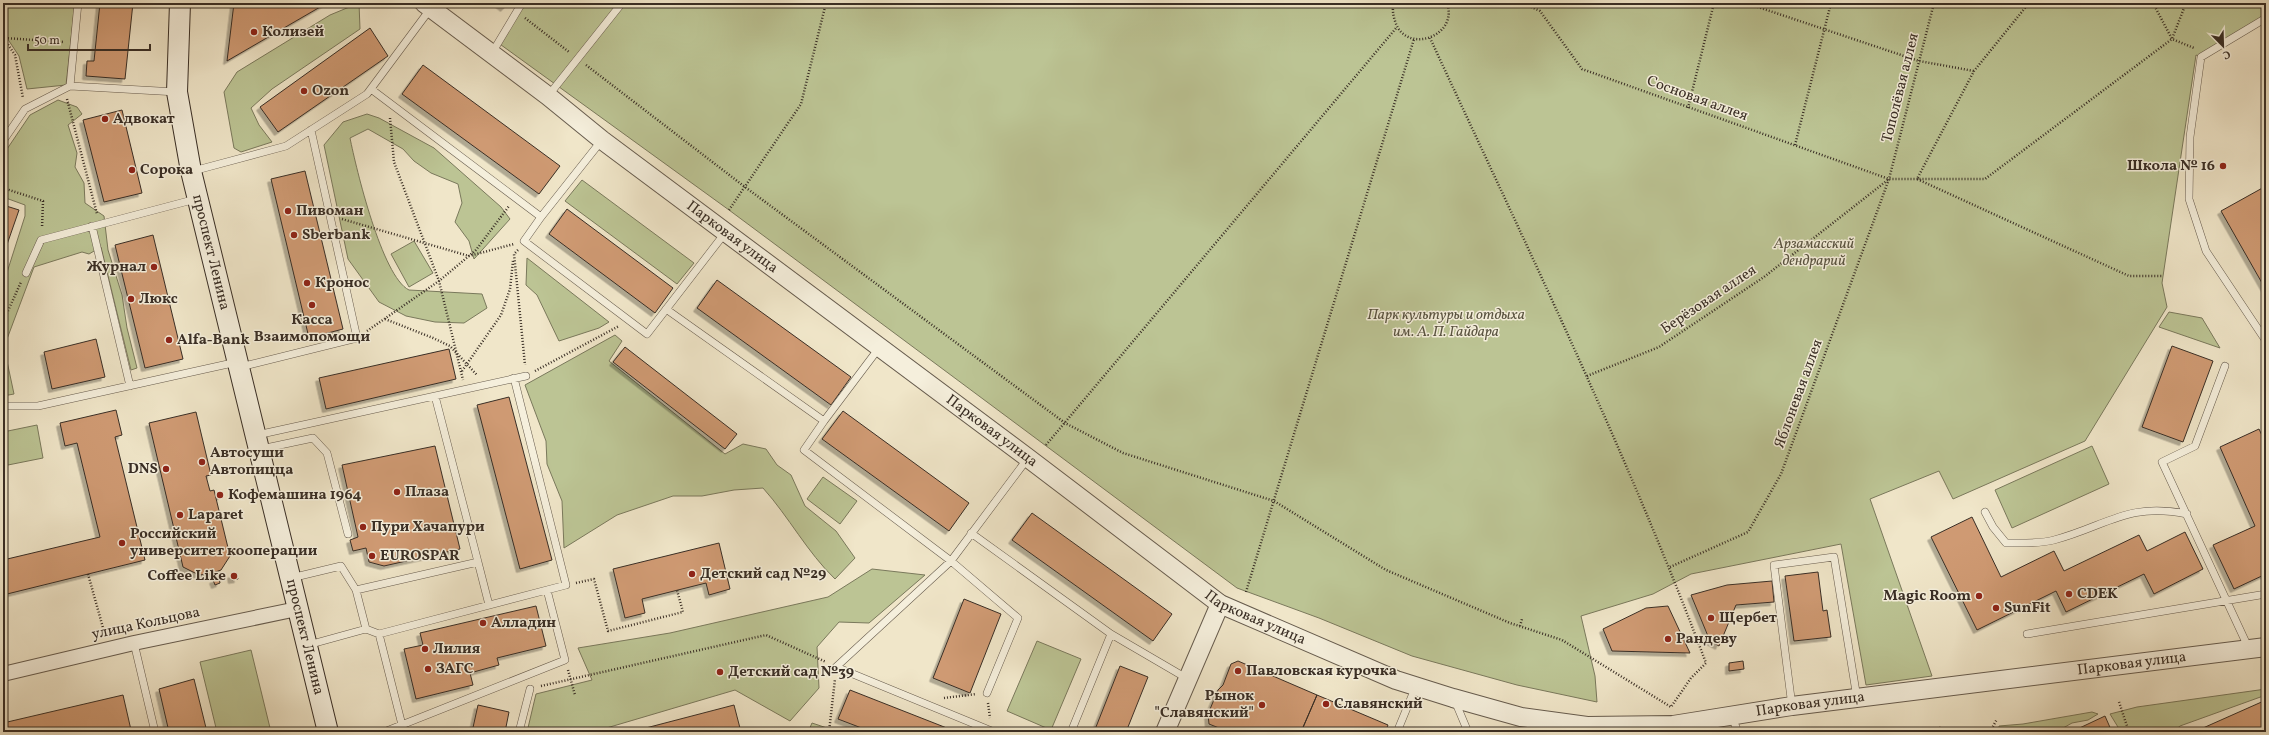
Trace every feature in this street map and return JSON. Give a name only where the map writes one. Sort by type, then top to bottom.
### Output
[{"type":"main road","name":"проспект Ленина","points":[[180,3],[177,92],[191,171],[305,646],[328,732]]},
{"type":"street","name":"Парковая улица","points":[[427,5],[548,96],[602,140],[1028,458],[1220,604],[1396,680],[1532,725],[1618,727],[1735,724],[1792,706],[2258,648]]},
{"type":"street","points":[[1165,732],[1220,604]]},
{"type":"street","name":"улица Кольцова","points":[[3,674],[134,643],[296,609]]},
{"type":"lane","points":[[67,88],[78,3]]},
{"type":"lane","points":[[491,54],[522,3]]},
{"type":"lane","points":[[548,96],[622,3]]},
{"type":"lane","points":[[191,171],[286,146],[367,94],[427,5]]},
{"type":"lane","points":[[2266,18],[2201,57],[2190,137],[2189,199],[2206,251],[2266,341]]},
{"type":"lane","points":[[3,141],[25,109],[67,88],[177,92]]},
{"type":"lane","points":[[371,89],[542,217]]},
{"type":"lane","points":[[3,406],[38,406],[357,338],[311,130]]},
{"type":"lane","points":[[602,140],[524,241],[647,334],[726,232]]},
{"type":"lane","points":[[26,273],[41,240],[198,198]]},
{"type":"lane","points":[[95,225],[130,386]]},
{"type":"lane","points":[[666,309],[824,421]]},
{"type":"lane","points":[[880,347],[804,450],[951,561],[1018,618],[987,692]]},
{"type":"lane","points":[[2226,366],[2195,446],[2162,462],[2227,602],[2258,648]]},
{"type":"lane","points":[[257,443],[435,396],[526,376]]},
{"type":"lane","points":[[305,646],[366,629],[379,634],[566,585],[514,378]]},
{"type":"lane","points":[[435,396],[489,605]]},
{"type":"lane","points":[[257,443],[313,438],[327,453],[348,534]]},
{"type":"lane","points":[[992,731],[836,667],[951,561],[971,532],[1028,458]]},
{"type":"lane","points":[[1985,512],[1993,527],[2006,543],[2024,544],[2054,540],[2133,512],[2164,510],[2186,514]]},
{"type":"lane","points":[[971,532],[1110,634],[1188,679]]},
{"type":"lane","points":[[1792,706],[1774,565],[1834,557],[1857,698]]},
{"type":"lane","points":[[356,590],[478,562]]},
{"type":"lane","points":[[289,578],[341,566],[356,590],[366,629]]},
{"type":"lane","points":[[384,732],[565,660],[547,590]]},
{"type":"lane","points":[[2027,634],[2227,602],[2266,594]]},
{"type":"lane","points":[[379,634],[402,725]]},
{"type":"lane","points":[[1071,732],[1110,634]]},
{"type":"lane","points":[[134,643],[155,732]]},
{"type":"lane","points":[[1397,732],[1416,686]]},
{"type":"lane","points":[[519,732],[530,689]]},
{"type":"lane","points":[[1453,698],[1468,732]]},
{"type":"path","points":[[729,210],[801,104],[826,3]]},
{"type":"path","points":[[1394,3],[1393,15],[1397,27],[1402,33],[1414,39],[1430,38],[1441,31],[1449,16],[1447,3]]},
{"type":"path","name":"Сосновая аллея","points":[[1523,3],[1540,11],[1582,69],[1890,179],[1985,179],[2172,39]]},
{"type":"path","points":[[1688,108],[1714,3]]},
{"type":"path","points":[[1746,3],[1919,61],[1974,71]]},
{"type":"path","points":[[1795,145],[1831,3]]},
{"type":"path","name":"Тополёвая аллея","points":[[1890,179],[1934,3]]},
{"type":"path","points":[[2029,3],[1974,71],[1917,179],[2129,276],[2163,276]]},
{"type":"path","points":[[2153,3],[2172,39],[2194,48]]},
{"type":"path","points":[[2172,39],[2186,3]]},
{"type":"path","points":[[517,12],[745,187],[1065,423],[1123,453],[1274,501],[1386,570],[1520,626],[1562,640],[1671,707],[1692,678],[1706,663],[1670,568],[1587,376],[1430,38]]},
{"type":"path","points":[[1046,445],[1397,27]]},
{"type":"path","points":[[4,38],[74,43]]},
{"type":"path","points":[[4,38],[15,55],[25,109]]},
{"type":"path","points":[[1246,592],[1414,39]]},
{"type":"path","points":[[67,88],[95,225]]},
{"type":"path","points":[[388,102],[394,162],[439,281],[466,389]]},
{"type":"path","name":"Берёзовая аллея","points":[[1587,376],[1659,347],[1764,276],[1890,179]]},
{"type":"path","name":"Яблоневая аллея","points":[[1670,568],[1748,532],[1777,480],[1890,179]]},
{"type":"path","points":[[3,188],[43,201],[41,240]]},
{"type":"path","points":[[357,338],[439,281],[476,250],[516,198]]},
{"type":"path","points":[[330,215],[469,256],[524,241]]},
{"type":"path","points":[[461,372],[501,315],[510,289],[514,254],[524,241]]},
{"type":"path","points":[[514,254],[526,376],[629,320]]},
{"type":"path","points":[[3,322],[26,273]]},
{"type":"path","points":[[385,319],[450,346],[466,365],[488,384]]},
{"type":"path","points":[[88,574],[108,649]]},
{"type":"path","points":[[566,585],[594,579],[608,631],[683,612],[677,590]]},
{"type":"path","points":[[1520,626],[1522,619]]},
{"type":"path","points":[[530,689],[766,635],[836,667],[829,732]]},
{"type":"path","points":[[570,680],[575,695]]},
{"type":"path","points":[[919,701],[987,692],[992,731]]},
{"type":"path","points":[[2119,702],[2129,732]]},
{"type":"path","points":[[1990,732],[1997,719]]},
{"type":"path","points":[[1939,727],[1941,732]]},
{"type":"green space","points":[[3,3],[75,3],[66,85],[27,89],[19,56],[3,32]]},
{"type":"green space","points":[[359,3],[360,29],[272,89],[251,108],[259,125],[272,142],[241,152],[234,148],[224,92],[237,72],[330,15]]},
{"type":"green space","name":"Парк культуры и отдыха им. А. П. Гайдара","points":[[522,3],[2266,3],[2266,18],[2201,57],[2196,55],[2162,283],[2167,307],[2085,441],[1953,499],[1939,471],[1870,499],[1932,676],[1866,685],[1841,544],[1691,574],[1653,594],[1581,616],[1595,676],[1597,702],[1517,685],[1412,656],[1319,618],[1237,588],[729,210],[497,42]]},
{"type":"green space","points":[[58,100],[77,107],[82,114],[68,125],[77,153],[75,167],[84,183],[85,203],[104,216],[108,250],[122,295],[127,328],[137,368],[131,370],[101,247],[89,254],[82,252],[34,267],[4,347],[14,394],[3,396],[3,285],[25,216],[25,205],[3,197],[3,155],[30,115]]},
{"type":"green space","points":[[367,114],[379,118],[434,148],[501,207],[510,219],[474,259],[469,241],[455,222],[462,203],[458,184],[431,173],[414,161],[403,149],[368,129],[350,138],[364,196],[380,244],[389,265],[399,281],[409,290],[482,294],[487,308],[464,323],[435,322],[406,316],[379,302],[348,259],[324,145],[343,122]]},
{"type":"green space","points":[[582,180],[694,263],[677,284],[565,201]]},
{"type":"green space","points":[[414,241],[433,273],[409,287],[391,254]]},
{"type":"green space","points":[[527,258],[609,322],[599,328],[559,341],[537,295],[526,285]]},
{"type":"green space","points":[[2169,312],[2202,318],[2220,348],[2159,327]]},
{"type":"green space","points":[[615,335],[622,341],[609,361],[725,454],[743,444],[766,449],[777,465],[791,475],[805,506],[836,531],[855,558],[835,579],[825,569],[763,488],[734,490],[702,496],[673,496],[617,515],[564,548],[562,501],[547,464],[546,441],[525,385]]},
{"type":"green space","points":[[37,425],[43,458],[3,466],[3,432]]},
{"type":"green space","points":[[2092,446],[2109,484],[2012,528],[1995,490]]},
{"type":"green space","points":[[823,477],[857,501],[840,524],[807,499]]},
{"type":"green space","points":[[872,569],[925,575],[869,623],[839,622],[817,647],[819,688],[790,721],[735,690],[593,732],[527,732],[536,694],[592,680],[578,648],[670,633],[828,597]]},
{"type":"green space","points":[[1037,641],[1081,659],[1051,730],[1007,711]]},
{"type":"green space","points":[[251,650],[271,732],[217,732],[200,662]]},
{"type":"green space","points":[[2266,689],[2266,695],[2180,726],[2173,732],[2121,732],[2110,714],[2137,707]]},
{"type":"green space","points":[[2092,712],[2098,714],[2088,720],[2072,723],[2056,732],[1999,732],[1999,726],[2023,724]]},
{"type":"green space","points":[[812,723],[839,732],[808,732]]},
{"type":"building","points":[[100,3],[133,3],[125,79],[86,76],[87,61],[94,61]]},
{"type":"building","name":"Колизей","points":[[234,3],[327,3],[227,61]]},
{"type":"building","points":[[498,3],[509,3],[504,8]]},
{"type":"building","points":[[370,28],[388,56],[278,132],[260,107]]},
{"type":"building","points":[[423,65],[560,166],[539,194],[402,94]]},
{"type":"building","points":[[122,110],[142,193],[104,202],[83,120]]},
{"type":"building","points":[[305,171],[343,329],[309,338],[271,179]]},
{"type":"building","points":[[2266,186],[2266,290],[2221,211]]},
{"type":"building","points":[[3,205],[19,210],[3,256]]},
{"type":"building","points":[[567,209],[673,288],[655,313],[549,234]]},
{"type":"building","points":[[153,235],[183,359],[145,368],[115,245]]},
{"type":"building","points":[[717,280],[851,377],[831,405],[697,308]]},
{"type":"building","points":[[96,339],[105,377],[52,389],[44,352]]},
{"type":"building","points":[[2172,346],[2213,361],[2183,442],[2142,427]]},
{"type":"building","points":[[625,347],[737,434],[725,449],[613,362]]},
{"type":"building","points":[[449,349],[456,379],[326,409],[319,378]]},
{"type":"building","points":[[509,397],[552,560],[520,569],[477,405]]},
{"type":"building","points":[[116,410],[122,435],[115,437],[145,560],[3,595],[3,560],[100,537],[77,443],[65,446],[60,423]]},
{"type":"building","points":[[843,411],[969,503],[949,531],[822,439]]},
{"type":"building","points":[[196,412],[211,475],[206,476],[210,491],[214,490],[230,556],[221,570],[210,574],[199,575],[183,567],[149,423]]},
{"type":"building","points":[[2259,429],[2266,444],[2266,574],[2234,589],[2213,545],[2255,526],[2220,447]]},
{"type":"building","name":"Плаза","points":[[435,446],[460,549],[384,566],[369,562],[366,548],[353,551],[350,540],[358,537],[342,465]]},
{"type":"building","points":[[221,492],[222,496],[218,497],[217,493]]},
{"type":"building","points":[[1032,513],[1172,614],[1153,641],[1012,540]]},
{"type":"building","points":[[1972,517],[2001,577],[2054,551],[2064,571],[2139,535],[2147,551],[2185,532],[2203,569],[2154,594],[2144,574],[2066,612],[2056,591],[1977,630],[1931,537]]},
{"type":"building","points":[[719,543],[730,589],[709,595],[706,583],[642,599],[645,613],[625,618],[613,569]]},
{"type":"building","points":[[1818,572],[1823,611],[1827,610],[1831,637],[1794,641],[1785,576]]},
{"type":"building","points":[[236,573],[238,579],[232,580],[231,575]]},
{"type":"building","points":[[219,578],[220,583],[215,585],[213,580]]},
{"type":"building","points":[[1772,581],[1774,602],[1736,605],[1719,646],[1710,641],[1691,595],[1727,585]]},
{"type":"building","points":[[964,599],[1001,614],[970,693],[933,678]]},
{"type":"building","points":[[536,606],[546,646],[497,658],[499,665],[470,673],[473,685],[416,699],[404,649],[423,645],[420,633]]},
{"type":"building","points":[[1668,606],[1690,653],[1612,651],[1603,629],[1646,608]]},
{"type":"building","name":"Рынок \"Славянский\"","points":[[1238,661],[1317,695],[1301,732],[1217,732],[1219,728],[1209,724],[1208,714],[1218,690],[1223,685],[1231,664]]},
{"type":"building","points":[[1743,661],[1744,669],[1729,671],[1729,663]]},
{"type":"building","points":[[1120,666],[1148,677],[1126,732],[1094,732]]},
{"type":"building","points":[[194,679],[207,732],[169,732],[159,689]]},
{"type":"building","points":[[850,690],[957,732],[872,732],[838,719]]},
{"type":"building","points":[[123,695],[131,730],[122,732],[3,732],[3,723]]},
{"type":"building","name":"Славянский","points":[[1317,695],[1388,725],[1385,732],[1301,732]]},
{"type":"building","points":[[2266,700],[2266,732],[2194,732]]},
{"type":"building","points":[[478,705],[509,712],[505,732],[472,732]]},
{"type":"building","points":[[734,705],[741,732],[630,732],[642,729]]},
{"type":"building","points":[[2105,716],[2112,732],[2071,732]]},
{"type":"building","name":"Рынок \"Славянский\"","points":[[1204,729],[1211,732],[1202,732]]},
{"type":"place","name":"Колизей","points":[[254,32]]},
{"type":"place","name":"Ozon","points":[[304,91]]},
{"type":"place","name":"Адвокат","points":[[105,119]]},
{"type":"place","name":"Школа № 16","points":[[2223,166]]},
{"type":"place","name":"Сорока","points":[[132,170]]},
{"type":"place","name":"Пивоман","points":[[288,211]]},
{"type":"place","name":"Sberbank","points":[[294,235]]},
{"type":"place","name":"Журнал","points":[[154,267]]},
{"type":"place","name":"Кронос","points":[[307,283]]},
{"type":"place","name":"Люкс","points":[[131,299]]},
{"type":"place","name":"Касса Взаимопомощи","points":[[312,305]]},
{"type":"place","name":"Alfa-Bank","points":[[169,340]]},
{"type":"place","name":"Автосуши Автопицца","points":[[202,462]]},
{"type":"place","name":"DNS","points":[[166,469]]},
{"type":"place","name":"Плаза","points":[[397,492]]},
{"type":"place","name":"Кофемашина 1964","points":[[220,495]]},
{"type":"place","name":"Laparet","points":[[180,515]]},
{"type":"place","name":"Пури Хачапури","points":[[363,527]]},
{"type":"place","name":"Российский университет кооперации","points":[[122,543]]},
{"type":"place","name":"EUROSPAR","points":[[372,556]]},
{"type":"place","name":"Детский сад №29","points":[[692,574]]},
{"type":"place","name":"Coffee Like","points":[[234,576]]},
{"type":"place","name":"CDEK","points":[[2069,594]]},
{"type":"place","name":"Magic Room","points":[[1979,596]]},
{"type":"place","name":"SunFit","points":[[1996,608]]},
{"type":"place","name":"Щербет","points":[[1711,618]]},
{"type":"place","name":"Алладин","points":[[483,623]]},
{"type":"place","name":"Рандеву","points":[[1668,639]]},
{"type":"place","name":"Лилия","points":[[425,649]]},
{"type":"place","name":"ЗАГС","points":[[428,669]]},
{"type":"place","name":"Павловская курочка","points":[[1238,671]]},
{"type":"place","name":"Детский сад №39","points":[[720,672]]},
{"type":"place","name":"Славянский","points":[[1326,704]]},
{"type":"place","name":"Рынок \"Славянский\"","points":[[1262,705]]},
{"type":"park label","name":"Арзамасский дендрарий","points":[[1814,252]]}]
